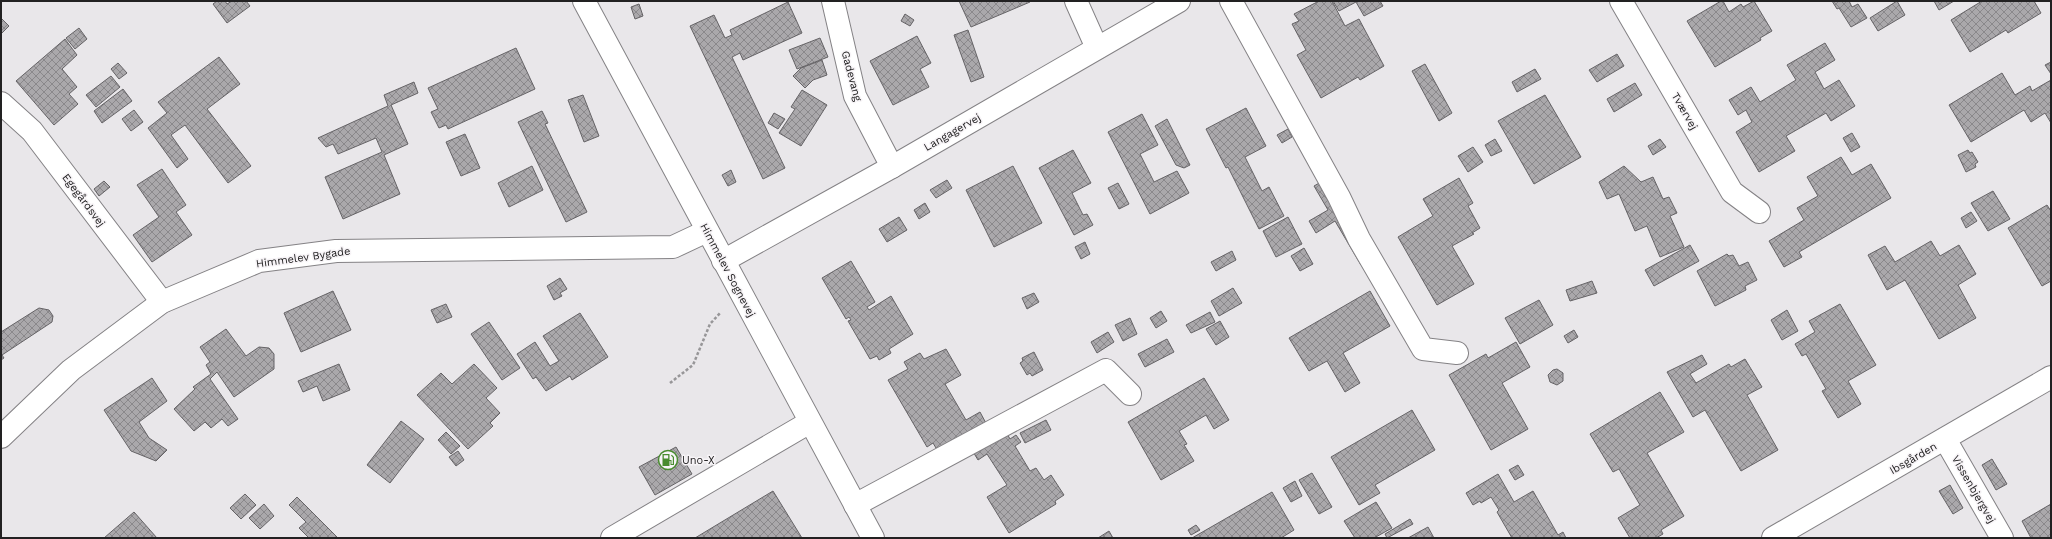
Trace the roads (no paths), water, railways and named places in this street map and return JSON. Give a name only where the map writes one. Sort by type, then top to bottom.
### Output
[{"type":"street","name":"Himmelev Sognevej","points":[[584,1],[873,538]]},
{"type":"street","name":"Gadevang","points":[[833,1],[855,96],[892,167]]},
{"type":"street","points":[[1076,1],[1097,48]]},
{"type":"street","name":"Langagervej","points":[[723,261],[892,167],[1179,1]]},
{"type":"street","points":[[1232,1],[1340,197],[1359,239],[1422,349],[1457,353]]},
{"type":"street","name":"Tværvej","points":[[1621,1],[1732,192],[1758,212]]},
{"type":"street","name":"Egegårdsvej","points":[[1,103],[32,131],[162,302]]},
{"type":"street","name":"Himmelev Bygade","points":[[1,437],[71,370],[162,302],[259,261],[328,252],[673,247],[707,231]]},
{"type":"street","points":[[855,505],[1106,370],[1130,394]]},
{"type":"street","name":"Ibsgården","points":[[1773,538],[2051,377]]},
{"type":"street","points":[[612,538],[810,422]]},
{"type":"street","name":"Vissenbjergvej","points":[[1945,439],[2002,538]]},
{"type":"place","name":"Uno-X","points":[[668,460]]}]
